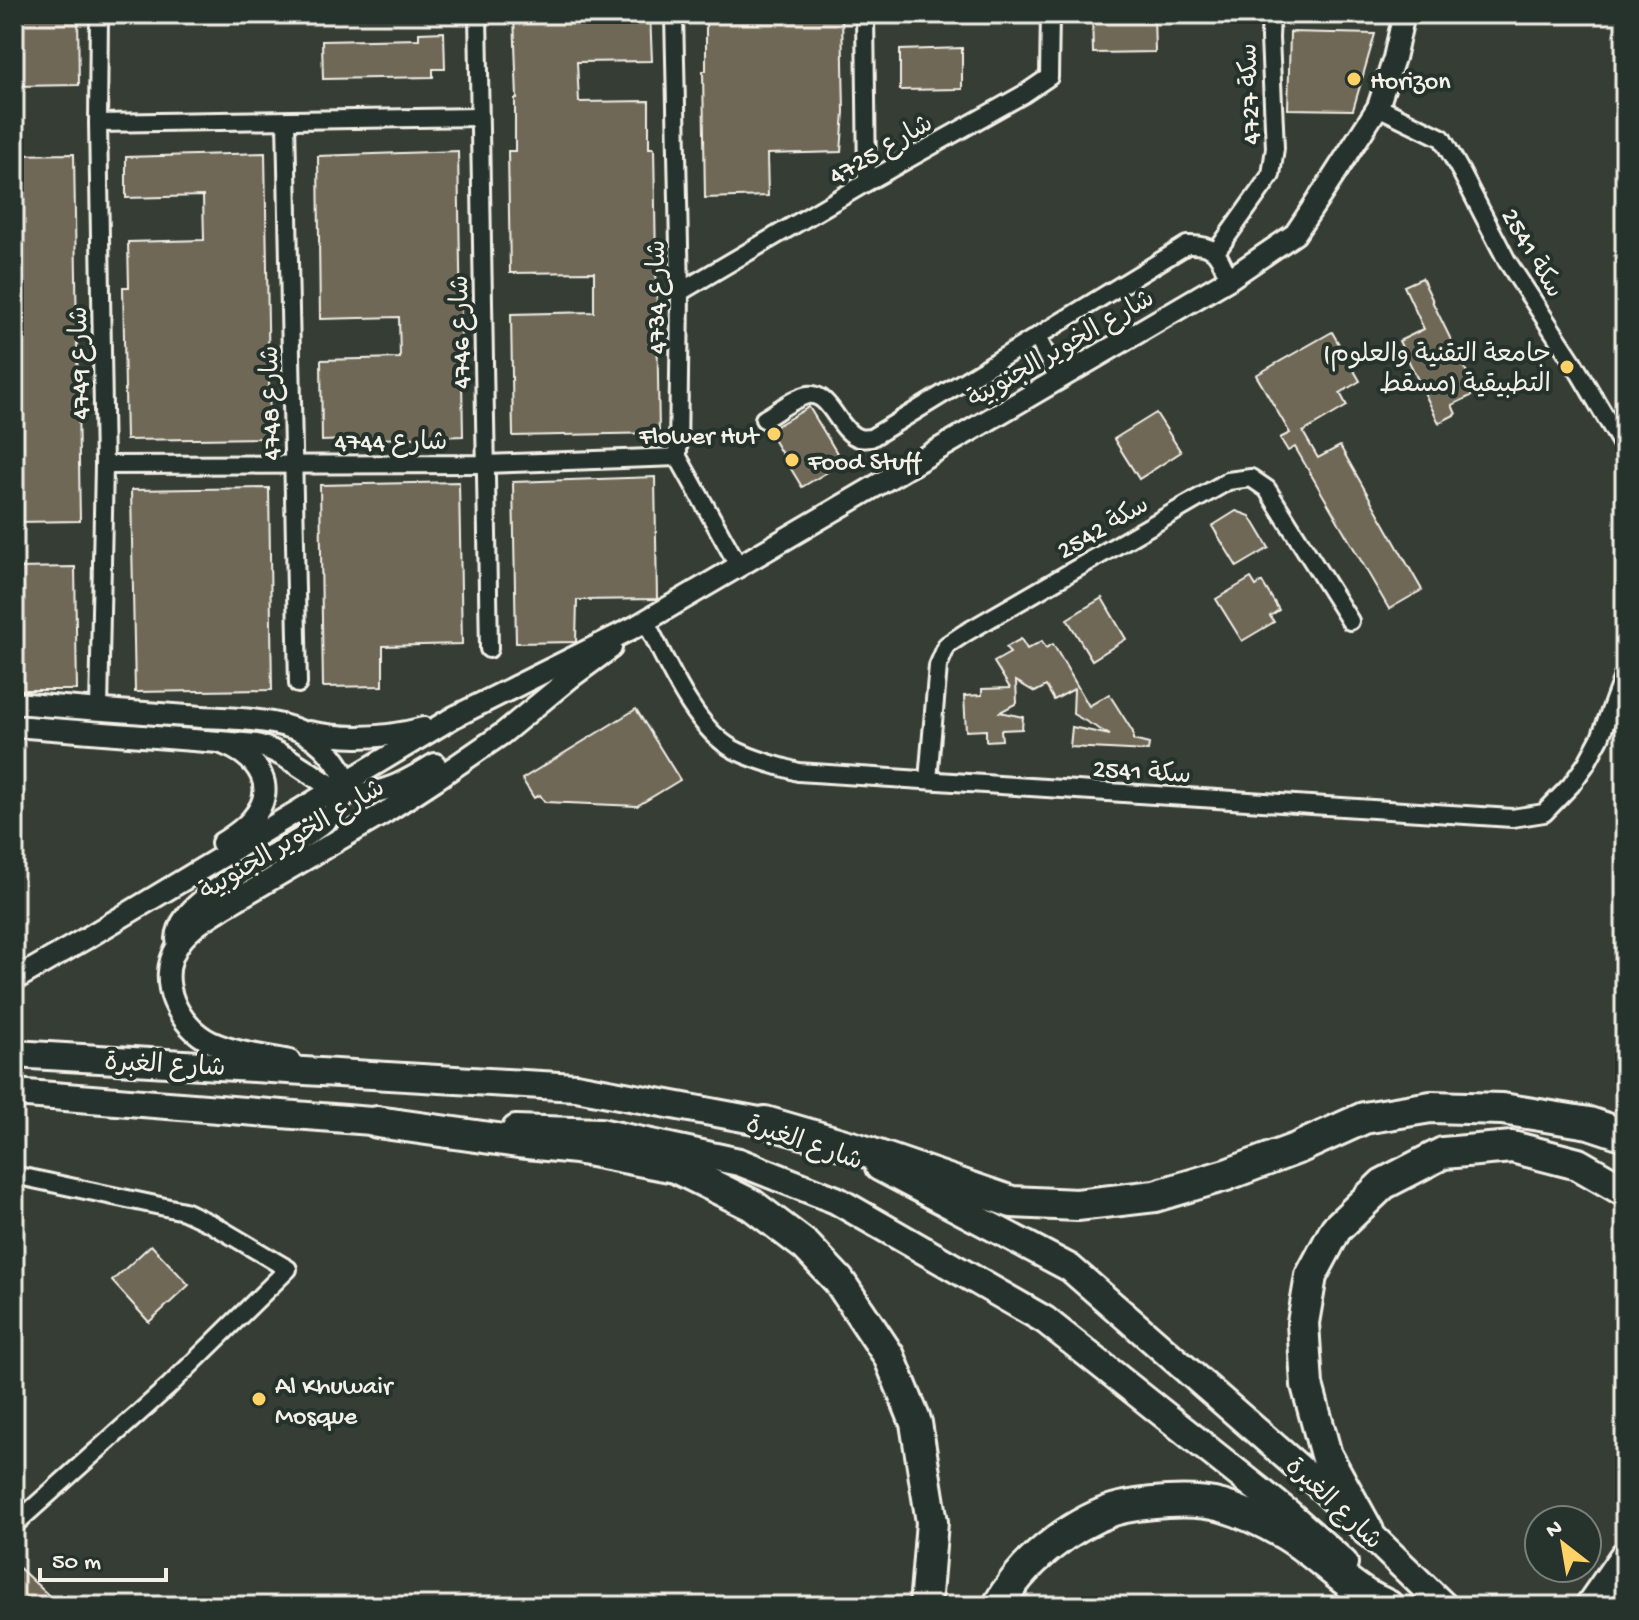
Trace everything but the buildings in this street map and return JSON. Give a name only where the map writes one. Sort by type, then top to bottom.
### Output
[{"type":"highway","points":[[765,1122],[858,1149],[1012,1202],[1077,1205],[1155,1196],[1226,1175],[1298,1148],[1364,1118],[1431,1107],[1502,1109],[1589,1123],[1625,1135]]},
{"type":"highway","points":[[377,1122],[576,1148],[675,1167],[752,1205],[806,1246],[839,1281],[889,1356],[916,1423],[932,1522],[925,1606]]},
{"type":"highway","points":[[1368,1531],[1326,1455],[1307,1385],[1303,1323],[1311,1276],[1336,1229],[1383,1184],[1443,1153],[1512,1147],[1578,1164],[1625,1191]]},
{"type":"highway","points":[[998,1606],[1006,1591],[1029,1564],[1079,1527],[1113,1510],[1148,1503],[1187,1501],[1219,1505],[1264,1522],[1286,1534],[1365,1594],[1389,1606]]},
{"type":"highway","points":[[1592,1606],[1625,1557]]},
{"type":"highway","points":[[1592,1606],[1625,1569]]},
{"type":"main road","name":"شارع الغبرة","points":[[14,1054],[576,1087],[765,1122],[883,1168],[1070,1268],[1310,1478],[1444,1606]]},
{"type":"main road","name":"شارع الغبرة","points":[[14,1093],[377,1122],[600,1132],[739,1162],[836,1200],[1045,1320],[1288,1513],[1389,1606]]},
{"type":"street","name":"4749 شارع","points":[[99,14],[104,465],[99,710]]},
{"type":"street","name":"4746 شارع","points":[[478,14],[489,649]]},
{"type":"street","name":"4734 شارع","points":[[674,14],[680,292],[678,457],[738,565]]},
{"type":"street","points":[[865,14],[867,182]]},
{"type":"street","name":"4725 شارع","points":[[680,292],[1049,77],[1050,14]]},
{"type":"street","name":"سكة 4727","points":[[1216,252],[1271,175],[1275,148],[1271,14]]},
{"type":"street","name":"شارع الخوير الجنوبية","points":[[14,980],[343,787],[454,717],[640,623],[1229,279],[1295,234],[1378,107],[1404,14]]},
{"type":"street","name":"سكة 2541","points":[[1378,107],[1442,138],[1507,261],[1573,362],[1625,450]]},
{"type":"street","points":[[98,123],[479,117]]},
{"type":"street","name":"4748 شارع","points":[[286,121],[298,684]]},
{"type":"street","points":[[764,419],[804,395],[813,395],[824,400],[847,431],[857,438],[871,438],[1187,245],[1204,245],[1216,252],[1229,279]]},
{"type":"street","points":[[1037,337],[1058,378]]},
{"type":"street","name":"4744 شارع","points":[[104,465],[486,464],[678,457]]},
{"type":"street","name":"سكة 2542","points":[[928,780],[938,666],[947,645],[1228,481],[1251,478],[1267,489],[1350,621]]},
{"type":"street","name":"شارع الخوير الجنوبية","points":[[176,947],[224,907],[375,818],[502,734],[640,623]]},
{"type":"street","name":"سكة 2541","points":[[640,623],[697,716],[712,734],[730,748],[798,772],[1512,818],[1544,813],[1571,785],[1600,738],[1625,671]]},
{"type":"street","points":[[345,1072],[230,1048],[197,1034],[178,1010],[168,979],[177,933],[182,923],[197,905],[244,871],[311,832],[333,814],[343,787],[379,791],[410,779],[570,678]]},
{"type":"street","name":"شارع الخوير الجنوبية","points":[[14,703],[268,723],[298,730],[327,749],[337,762],[343,787]]},
{"type":"street","points":[[298,730],[324,736],[377,737],[429,727],[454,717]]},
{"type":"street","name":"شارع الخوير الجنوبية","points":[[14,726],[257,745],[283,754],[343,787]]},
{"type":"street","points":[[90,936],[122,907],[240,831],[255,816],[264,791],[257,766],[243,753],[209,740]]},
{"type":"street","points":[[14,1175],[184,1211],[288,1269],[168,1387],[14,1525]]},
{"type":"place","name":"Horizon","points":[[1354,79]]},
{"type":"place","name":"(جامعة التقنية والعلوم التطبيقية (مسقط","points":[[1567,367]]},
{"type":"place","name":"Flower Hut","points":[[774,434]]},
{"type":"place","name":"Food Stuff","points":[[792,460]]},
{"type":"place","name":"Al Khuwair Mosque","points":[[259,1399]]}]
